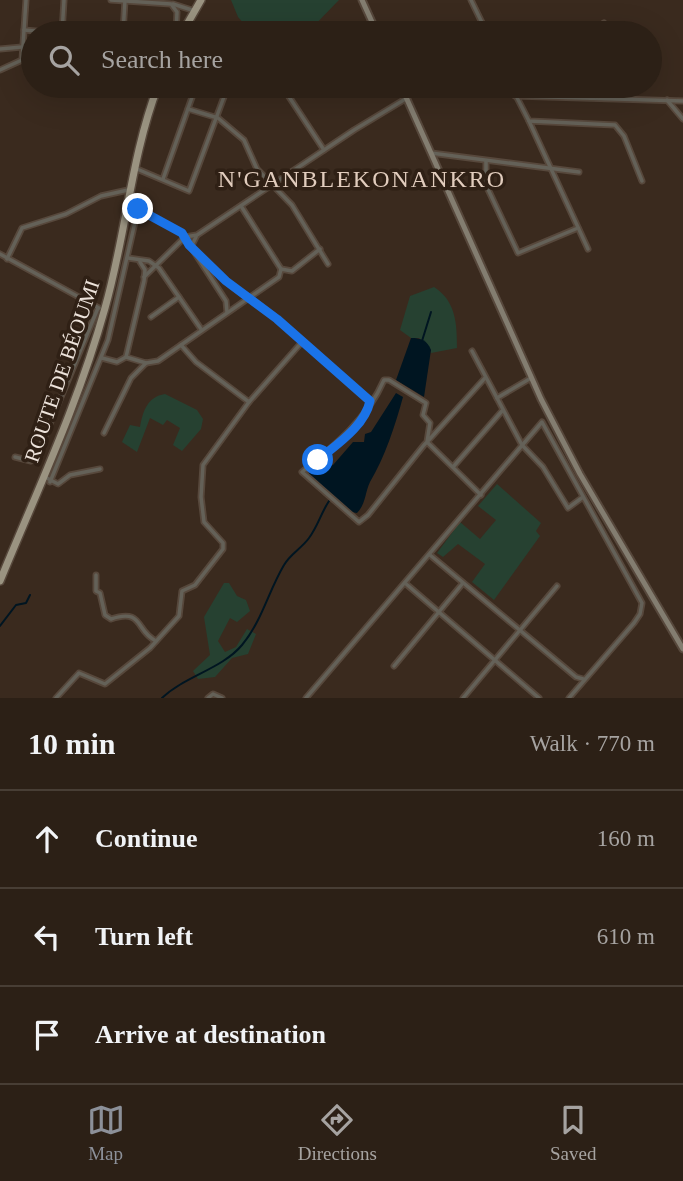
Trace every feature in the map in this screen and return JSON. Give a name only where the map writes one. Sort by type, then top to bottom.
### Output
[{"type":"main road","points":[[189,21],[201,0]]},
{"type":"main road","points":[[362,0],[372,21]]},
{"type":"main road","name":"ROUTE DE BÉOUMI","points":[[0,581],[47,479],[79,388],[130,205],[136,169],[155,98]]},
{"type":"main road","points":[[407,98],[531,378],[580,474],[683,649]]},
{"type":"street","points":[[25,21],[26,0]]},
{"type":"street","points":[[61,21],[64,0]]},
{"type":"street","points":[[111,0],[125,0],[183,5],[193,14],[177,20],[176,6],[171,4]]},
{"type":"street","points":[[124,21],[125,0]]},
{"type":"street","points":[[471,0],[481,21]]},
{"type":"street","points":[[0,50],[21,48]]},
{"type":"street","points":[[0,70],[21,60]]},
{"type":"street","points":[[163,180],[192,98]]},
{"type":"street","points":[[136,169],[189,191],[225,98]]},
{"type":"street","points":[[290,98],[324,150]]},
{"type":"street","points":[[144,277],[185,237],[197,235],[407,98]]},
{"type":"street","points":[[516,98],[588,249]]},
{"type":"street","points":[[597,98],[683,101]]},
{"type":"street","points":[[667,100],[683,119]]},
{"type":"street","points":[[188,108],[218,118],[246,143],[252,160],[272,186],[292,205],[328,264]]},
{"type":"street","points":[[529,121],[615,125],[624,136],[642,181]]},
{"type":"street","points":[[431,153],[579,172]]},
{"type":"street","points":[[486,161],[486,185],[518,253],[578,228]]},
{"type":"street","points":[[7,259],[22,228],[66,214],[101,196],[133,188]]},
{"type":"street","points":[[130,205],[168,223],[185,237],[226,301],[228,307],[224,315]]},
{"type":"street","points":[[102,358],[117,362],[126,357],[146,363],[158,361],[279,277],[281,269],[241,206]]},
{"type":"street","points":[[100,469],[70,475],[58,484],[47,479],[102,358],[138,209]]},
{"type":"street","points":[[191,247],[197,235]]},
{"type":"street","points":[[191,247],[226,281],[250,298],[370,401]]},
{"type":"street","points":[[281,269],[292,271],[320,249]]},
{"type":"street","points":[[0,254],[102,309],[37,455],[28,461],[15,457]]},
{"type":"street","points":[[128,258],[155,265],[201,329]]},
{"type":"street","points":[[126,357],[145,270],[138,260]]},
{"type":"street","points":[[151,317],[179,298]]},
{"type":"street","points":[[56,698],[79,673],[105,684],[156,641],[179,616],[182,591],[195,585],[223,549],[223,543],[204,522],[201,497],[203,465],[250,402],[302,342]]},
{"type":"street","points":[[181,345],[197,362],[250,402]]},
{"type":"street","points":[[472,352],[502,411],[568,508],[583,498]]},
{"type":"street","points":[[104,433],[131,378],[146,363]]},
{"type":"street","points":[[427,442],[430,423],[423,415],[426,403],[384,380],[362,418],[344,438],[302,472],[359,522],[368,515],[427,442],[485,378]]},
{"type":"street","points":[[496,398],[531,378]]},
{"type":"street","points":[[453,467],[502,411]]},
{"type":"street","points":[[306,698],[542,422],[642,603],[640,614],[634,623],[569,698]]},
{"type":"street","points":[[427,442],[481,495]]},
{"type":"street","points":[[430,555],[576,677],[584,680]]},
{"type":"street","points":[[96,575],[96,590],[101,596],[105,615],[111,619],[126,614],[133,617],[156,641]]},
{"type":"street","points":[[405,583],[539,698]]},
{"type":"street","points":[[394,666],[463,583]]},
{"type":"street","points":[[463,698],[557,586]]},
{"type":"street","points":[[208,698],[213,694],[222,698]]},
{"type":"green space","points":[[231,0],[339,0],[319,21],[242,21]]},
{"type":"green space","points":[[434,287],[451,306],[456,322],[457,348],[431,353],[419,338],[411,338],[400,330],[410,296]]},
{"type":"green space","points":[[165,394],[197,410],[203,419],[201,429],[182,451],[173,445],[180,428],[167,420],[163,425],[150,418],[137,452],[122,442],[130,425],[140,427],[144,410],[150,402]]},
{"type":"green space","points":[[497,484],[541,523],[536,531],[540,536],[494,600],[472,582],[485,564],[458,544],[443,557],[437,553],[460,522],[480,539],[496,520],[478,506]]},
{"type":"green space","points":[[224,583],[229,583],[237,596],[246,600],[250,611],[237,622],[230,618],[218,641],[225,652],[236,647],[247,629],[256,634],[248,654],[232,658],[215,677],[198,679],[193,671],[210,655],[204,617]]},
{"type":"water","points":[[411,338],[423,340],[431,350],[424,397],[396,380]]},
{"type":"water","points":[[396,393],[403,397],[389,441],[368,486],[362,506],[357,513],[351,512],[308,475],[312,469],[333,465],[353,442],[364,442],[365,434],[371,432]]},
{"type":"waterway","points":[[422,341],[431,312]]},
{"type":"waterway","points":[[162,698],[171,690],[224,660],[242,645],[255,626],[284,565],[309,538],[329,501]]},
{"type":"waterway","points":[[0,626],[16,605],[26,603],[30,595]]},
{"type":"district","name":"N'GANBLEKONANKRO","points":[[362,179]]},
{"type":"route","points":[[138,209],[161,219],[182,233],[189,245],[226,281],[277,319],[348,379],[361,396],[370,401],[362,418],[318,460]]}]
